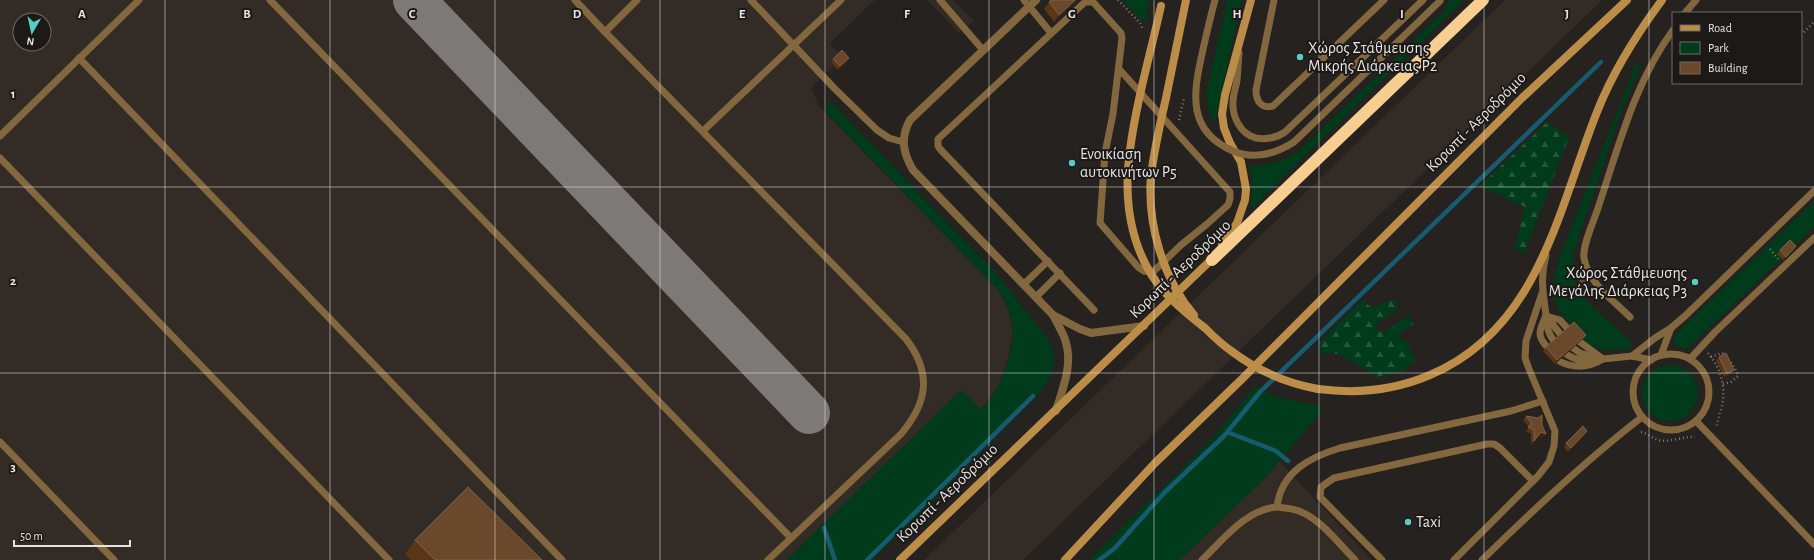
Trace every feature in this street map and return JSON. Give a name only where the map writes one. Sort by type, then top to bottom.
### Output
[{"type":"highway","name":"Κορωπί - Αεροδρόμιο","points":[[1212,260],[1483,0]]},
{"type":"street","points":[[1036,0],[1026,3],[984,50],[910,120],[904,134],[903,142],[906,160],[913,170],[1053,314],[1080,330],[1091,332],[1144,326]]},
{"type":"street","points":[[1186,0],[1155,149],[1151,177],[1151,205],[1157,240],[1163,260],[1174,286],[1190,310],[1208,331]]},
{"type":"street","points":[[1212,260],[1237,223],[1245,200],[1246,189],[1241,162],[1230,143],[1224,128],[1222,114],[1225,95],[1251,0]]},
{"type":"street","name":"Κορωπί - Αεροδρόμιο","points":[[1065,560],[1155,463],[1242,379],[1522,98],[1627,0]]},
{"type":"street","points":[[1161,3],[1132,128],[1127,177],[1130,216],[1138,248],[1148,268],[1168,295],[1182,309],[1229,350],[1252,365],[1278,377],[1318,389],[1360,391],[1388,388],[1416,381],[1442,370],[1466,356],[1488,339],[1515,308],[1536,271],[1552,238],[1598,111],[1616,70],[1642,27],[1662,0]]},
{"type":"street","name":"Κορωπί - Αεροδρόμιο","points":[[900,560],[1212,260]]},
{"type":"street","points":[[1053,314],[1066,343],[1068,356],[1067,369],[1056,411]]},
{"type":"lane","points":[[0,136],[139,0]]},
{"type":"lane","points":[[270,0],[791,538]]},
{"type":"lane","points":[[575,0],[906,339],[913,349],[922,369],[923,392],[916,413],[911,422],[901,434],[768,560]]},
{"type":"lane","points":[[605,32],[637,0]]},
{"type":"lane","points":[[751,0],[877,130],[889,138],[903,142]]},
{"type":"lane","points":[[703,131],[841,0]]},
{"type":"lane","points":[[940,0],[984,50]]},
{"type":"lane","points":[[1215,0],[1195,84],[1197,111],[1206,129],[1220,144],[1238,153],[1256,156],[1274,153],[1294,142],[1440,0]]},
{"type":"lane","points":[[1274,0],[1256,90],[1256,98],[1258,102],[1269,107],[1273,106],[1296,86],[1384,0]]},
{"type":"lane","points":[[1239,46],[1237,80],[1233,100],[1235,118],[1242,129],[1253,137],[1260,139],[1277,137],[1285,132],[1423,0]]},
{"type":"lane","points":[[1686,12],[1696,0]]},
{"type":"lane","points":[[1094,310],[940,149],[937,142],[940,136],[1085,2],[1093,2],[1121,33],[1122,38],[1119,69],[1105,153],[1100,222],[1138,267],[1144,271],[1153,272],[1181,245],[1228,205],[1230,192],[1119,69]]},
{"type":"lane","points":[[1026,3],[1051,33]]},
{"type":"lane","points":[[1630,317],[1594,281],[1586,268],[1584,256],[1593,224],[1637,95],[1652,62],[1672,32]]},
{"type":"lane","points":[[79,58],[562,560]]},
{"type":"lane","points":[[0,158],[389,560]]},
{"type":"lane","points":[[1632,356],[1655,338],[1671,328],[1814,191]]},
{"type":"lane","points":[[1552,238],[1543,268],[1542,294],[1548,332],[1554,342]]},
{"type":"lane","points":[[1690,359],[1814,238]]},
{"type":"lane","points":[[1024,284],[1048,261]]},
{"type":"lane","points":[[1036,297],[1060,273]]},
{"type":"lane","points":[[1454,560],[1533,481],[1549,462],[1554,446],[1555,431],[1529,369],[1525,349],[1530,325],[1542,294]]},
{"type":"lane","points":[[1546,316],[1560,320],[1568,329]]},
{"type":"lane","points":[[1546,316],[1561,335]]},
{"type":"lane","points":[[1546,316],[1540,329],[1540,339],[1547,348]]},
{"type":"lane","points":[[1661,355],[1671,328]]},
{"type":"lane","points":[[1580,342],[1603,359]]},
{"type":"lane","points":[[1573,348],[1580,353],[1603,359]]},
{"type":"lane","points":[[1566,354],[1573,359],[1585,361],[1632,356],[1651,360]]},
{"type":"lane","points":[[1661,355],[1677,355],[1690,359],[1702,370],[1707,380],[1709,392],[1706,408],[1696,421],[1684,428],[1669,430],[1655,426],[1642,417],[1633,398],[1634,383],[1640,370],[1651,360],[1661,355]]},
{"type":"lane","points":[[1559,361],[1568,366],[1578,367],[1596,363],[1603,359]]},
{"type":"lane","points":[[1277,507],[1282,488],[1291,475],[1320,454],[1340,448],[1511,411],[1543,401]]},
{"type":"lane","points":[[1482,560],[1528,515],[1612,440],[1642,417]]},
{"type":"lane","points":[[1696,421],[1814,544]]},
{"type":"lane","points":[[0,442],[114,560]]},
{"type":"lane","points":[[1382,560],[1320,497],[1321,487],[1334,478],[1487,444],[1494,444],[1500,448],[1533,481]]},
{"type":"lane","points":[[1202,560],[1244,520],[1267,508],[1277,507],[1298,510],[1321,524],[1355,560]]},
{"type":"path","points":[[1118,0],[1140,22],[1143,29],[1142,36]]},
{"type":"path","points":[[1802,34],[1814,22]]},
{"type":"path","points":[[1702,346],[1711,356],[1723,384],[1723,400],[1717,424],[1718,431]]},
{"type":"path","points":[[1711,356],[1722,354],[1725,355],[1738,372],[1736,378],[1731,382],[1723,384]]},
{"type":"path","points":[[1638,432],[1643,432],[1657,440],[1698,437]]},
{"type":"shaded area","points":[[0,0],[875,0],[830,43],[839,54],[831,62],[834,66],[811,88],[819,106],[998,290],[1008,308],[1013,331],[1008,358],[1000,383],[985,405],[817,560],[0,560]]},
{"type":"shaded area","points":[[927,0],[953,0],[974,21],[959,33]]},
{"type":"shaded area","points":[[1505,0],[1602,0],[1023,560],[924,560]]},
{"type":"shaded area","points":[[1279,461],[1372,560],[1180,560],[1271,472]]},
{"type":"green space","points":[[1122,0],[1149,0],[1146,24]]},
{"type":"green space","points":[[1227,0],[1242,0],[1215,122],[1209,112],[1206,92]]},
{"type":"green space","points":[[1450,0],[1464,0],[1251,209],[1252,177],[1249,165],[1275,163],[1298,152],[1447,8],[1444,5]]},
{"type":"green space","points":[[1636,63],[1641,66],[1621,112],[1573,254],[1574,267],[1579,277],[1572,287],[1631,342],[1630,349],[1602,350],[1586,343],[1559,311],[1554,295],[1554,278],[1561,254]]},
{"type":"green space","points":[[830,101],[996,273],[1049,340],[1054,358],[1054,365],[1049,380],[1033,400],[873,560],[786,560],[961,390],[981,409],[999,384],[1008,361],[1013,339],[1010,314],[998,290],[826,112],[827,102]]},
{"type":"green space","points":[[1547,122],[1569,137],[1524,254],[1515,248],[1525,207],[1480,186]]},
{"type":"green space","points":[[1814,201],[1814,227],[1689,347],[1684,349],[1675,346],[1673,339],[1677,333]]},
{"type":"green space","points":[[1397,298],[1397,309],[1374,326],[1383,333],[1410,315],[1413,324],[1397,335],[1409,345],[1415,360],[1402,372],[1375,377],[1368,370],[1339,354],[1321,353],[1319,343],[1362,300],[1372,308]]},
{"type":"green space","points":[[1664,365],[1676,365],[1686,369],[1694,377],[1698,387],[1698,399],[1694,409],[1686,417],[1676,421],[1664,421],[1654,417],[1646,409],[1642,399],[1642,387],[1646,377],[1654,369]]},
{"type":"green space","points":[[1255,386],[1276,397],[1319,406],[1324,409],[1285,454],[1281,455],[1279,461],[1271,472],[1180,560],[1089,560],[1211,440]]},
{"type":"building","points":[[1051,0],[1075,0],[1059,15],[1049,2]]},
{"type":"building","points":[[842,50],[849,58],[840,66],[833,59]]},
{"type":"building","points":[[1790,240],[1796,246],[1786,257],[1780,250]]},
{"type":"building","points":[[1587,274],[1592,278],[1583,287],[1578,283]]},
{"type":"building","points":[[1574,322],[1586,335],[1557,360],[1546,347]]},
{"type":"building","points":[[1726,353],[1734,370],[1727,374],[1719,357]]},
{"type":"building","points":[[1542,415],[1542,425],[1546,434],[1541,432],[1534,441],[1534,430],[1528,427],[1532,424],[1526,416],[1538,418]]},
{"type":"building","points":[[1583,426],[1587,431],[1571,448],[1566,443]]},
{"type":"building","points":[[468,487],[542,560],[435,560],[415,540]]},
{"type":"waterway","points":[[1099,560],[1114,549],[1164,493],[1224,436],[1260,392],[1601,62]]},
{"type":"waterway","points":[[867,560],[1033,396]]},
{"type":"waterway","points":[[1227,432],[1276,451],[1288,461]]},
{"type":"waterway","points":[[824,528],[835,560]]},
{"type":"taxiway","points":[[414,0],[809,413]]},
{"type":"place","name":"Χώρος Στάθμευσης Μικρής Διάρκειας P2","points":[[1300,57]]},
{"type":"place","name":"Ενοικίαση αυτοκινήτων P5","points":[[1072,163]]},
{"type":"place","name":"Χώρος Στάθμευσης Μεγάλης Διάρκειας P3","points":[[1695,282]]},
{"type":"place","name":"Taxi","points":[[1408,522]]}]
